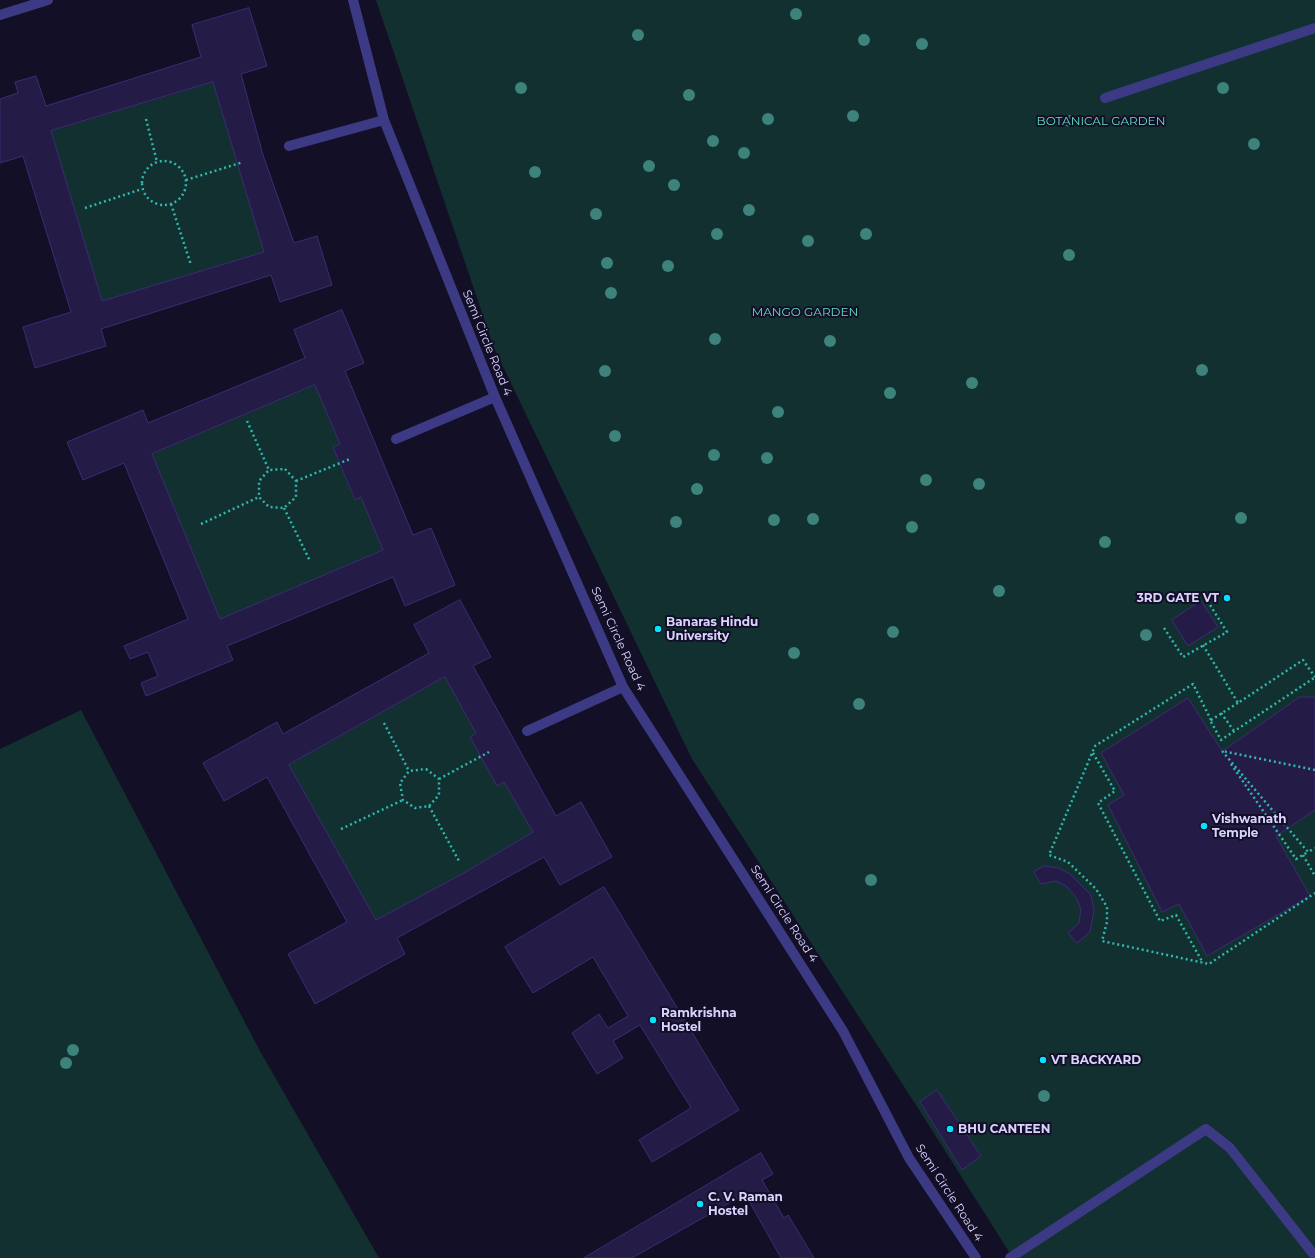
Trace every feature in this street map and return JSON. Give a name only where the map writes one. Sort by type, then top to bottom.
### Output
[{"type":"lane","points":[[0,15],[48,0]]},
{"type":"lane","name":"Semi Circle Road 4","points":[[353,0],[384,120],[495,398],[623,687],[843,1031],[910,1158],[976,1258]]},
{"type":"lane","points":[[1105,98],[1315,28]]},
{"type":"lane","points":[[289,146],[384,120]]},
{"type":"lane","points":[[396,439],[495,398]]},
{"type":"lane","points":[[527,731],[623,687]]},
{"type":"lane","points":[[1010,1258],[1206,1129],[1230,1148],[1315,1256]]},
{"type":"path","points":[[146,119],[156,162]]},
{"type":"path","points":[[166,161],[176,164],[182,171],[186,180],[184,190],[179,199],[171,204],[162,205],[153,203],[146,197],[142,189],[144,173],[149,166],[156,162],[166,161]]},
{"type":"path","points":[[186,180],[243,162]]},
{"type":"path","points":[[85,208],[142,189]]},
{"type":"path","points":[[171,204],[191,265]]},
{"type":"path","points":[[247,421],[269,470]]},
{"type":"path","points":[[296,481],[350,459]]},
{"type":"path","points":[[285,469],[296,481],[296,497],[284,508],[269,507],[259,497],[258,481],[269,470],[285,469]]},
{"type":"path","points":[[201,524],[259,497]]},
{"type":"path","points":[[284,508],[310,561]]},
{"type":"path","points":[[1164,628],[1183,657],[1227,632],[1205,597]]},
{"type":"path","points":[[1203,645],[1238,703]]},
{"type":"path","points":[[1211,720],[1304,660],[1315,678],[1222,740],[1210,720],[1193,684],[1095,746],[1049,855],[1068,862],[1083,875],[1100,895],[1107,907],[1107,922],[1102,941],[1209,964],[1315,893]]},
{"type":"path","points":[[1221,713],[1234,731]]},
{"type":"path","points":[[384,723],[409,771]]},
{"type":"path","points":[[1222,751],[1315,770]]},
{"type":"path","points":[[1222,751],[1308,852]]},
{"type":"path","points":[[1222,751],[1296,859],[1315,848]]},
{"type":"path","points":[[439,780],[490,752]]},
{"type":"path","points":[[1093,752],[1115,791],[1098,803],[1160,922],[1176,915],[1203,963]]},
{"type":"path","points":[[426,769],[439,780],[439,794],[429,806],[415,808],[403,800],[400,784],[409,771],[426,769]]},
{"type":"path","points":[[342,830],[403,800]]},
{"type":"path","points":[[429,806],[459,861]]},
{"type":"path","points":[[1303,855],[1315,876]]},
{"type":"green space","points":[[376,0],[1315,0],[1315,1258],[1013,1258],[692,759],[494,348]]},
{"type":"green space","points":[[213,82],[264,252],[102,301],[51,131]]},
{"type":"green space","points":[[315,385],[340,444],[333,447],[354,499],[361,497],[383,550],[220,619],[152,454]]},
{"type":"green space","points":[[445,677],[476,733],[470,737],[497,785],[504,782],[533,832],[464,873],[376,920],[289,765]]},
{"type":"green space","points":[[81,710],[261,1053],[379,1258],[0,1258],[0,749]]},
{"type":"building","points":[[249,8],[267,66],[241,74],[263,155],[294,243],[317,236],[332,285],[280,302],[271,275],[101,329],[106,346],[35,368],[23,327],[71,312],[23,156],[0,163],[0,99],[18,93],[15,82],[36,76],[46,106],[201,57],[192,25]],"holes":[[[213,82],[264,252],[102,301],[51,131]]]},
{"type":"building","points":[[342,310],[364,363],[345,371],[413,535],[431,528],[455,585],[405,606],[393,577],[227,646],[233,660],[146,696],[141,683],[158,676],[148,652],[130,659],[124,646],[188,619],[124,463],[83,480],[67,442],[143,410],[148,423],[305,358],[294,330]],"holes":[[[315,385],[340,444],[333,447],[355,500],[361,497],[383,550],[220,619],[152,454]]]},
{"type":"building","points":[[460,600],[491,657],[473,666],[556,816],[581,802],[612,857],[560,885],[544,857],[397,938],[405,954],[315,1004],[288,954],[347,922],[267,777],[224,801],[203,763],[277,722],[283,734],[429,653],[414,625]],"holes":[[[445,677],[476,733],[470,737],[497,786],[504,782],[533,832],[464,873],[376,920],[289,765]]]},
{"type":"building","points":[[1201,601],[1218,627],[1188,646],[1172,620]]},
{"type":"building","name":"Vishwanath Temple","points":[[1300,697],[1315,697],[1315,810],[1276,836],[1310,896],[1207,956],[1179,904],[1162,912],[1108,805],[1124,795],[1101,753],[1188,698],[1222,751]]},
{"type":"building","points":[[1044,866],[1059,868],[1070,874],[1091,895],[1094,910],[1090,932],[1077,943],[1068,933],[1079,923],[1081,909],[1076,897],[1066,886],[1056,881],[1041,884],[1034,872]]},
{"type":"building","name":"Ramkrishna Hostel","points":[[604,887],[739,1110],[652,1162],[639,1140],[691,1108],[640,1025],[613,1041],[623,1058],[597,1074],[572,1033],[599,1014],[608,1028],[628,1016],[593,957],[533,993],[505,947]]},
{"type":"building","name":"BHU CANTEEN","points":[[937,1090],[981,1156],[962,1170],[920,1102]]},
{"type":"building","name":"C. V. Raman Hostel","points":[[761,1153],[773,1174],[762,1180],[784,1218],[788,1215],[814,1258],[781,1258],[745,1194],[632,1258],[584,1258]]},
{"type":"place","name":"3RD GATE VT","points":[[1227,598]]},
{"type":"place","name":"Banaras Hindu University","points":[[658,629]]},
{"type":"place","name":"Vishwanath Temple","points":[[1204,826]]},
{"type":"place","name":"Ramkrishna Hostel","points":[[653,1020]]},
{"type":"place","name":"VT BACKYARD","points":[[1043,1060]]},
{"type":"place","name":"BHU CANTEEN","points":[[950,1129]]},
{"type":"place","name":"C. V. Raman Hostel","points":[[700,1204]]},
{"type":"park label","name":"BOTANICAL GARDEN","points":[[1101,121]]},
{"type":"park label","name":"MANGO GARDEN","points":[[805,312]]}]
